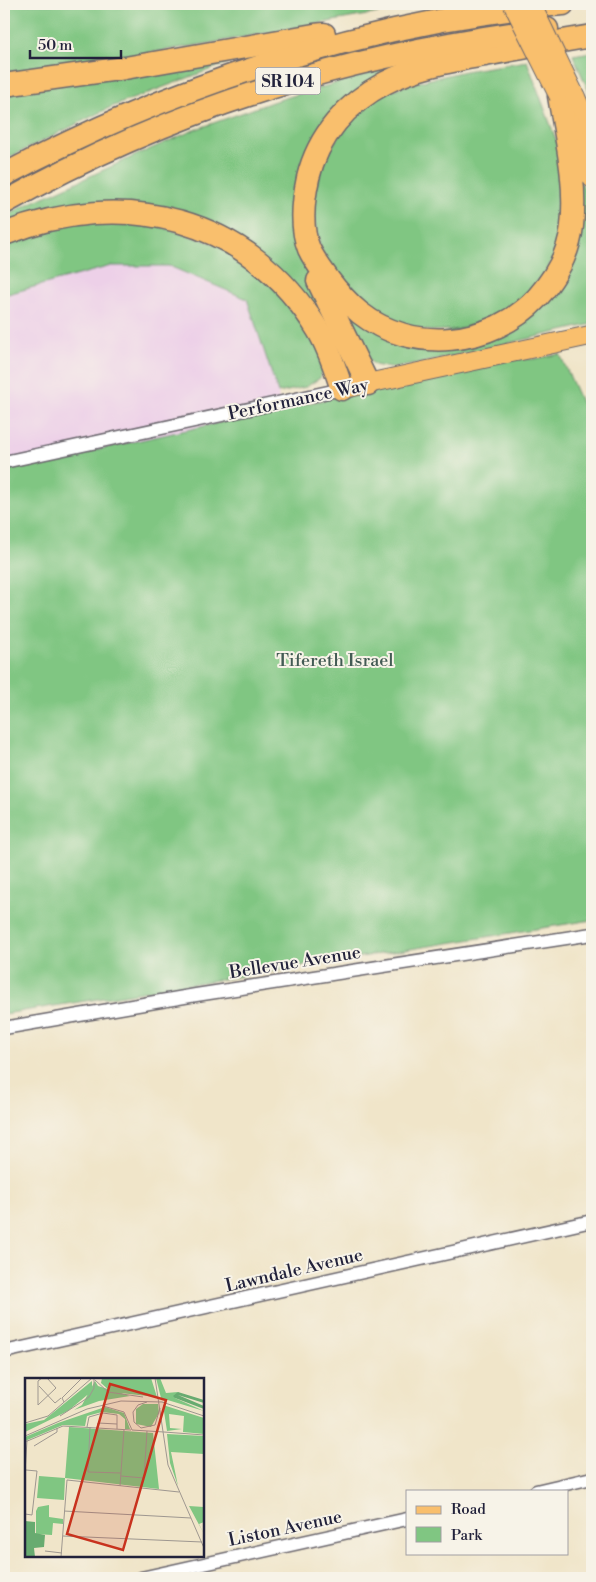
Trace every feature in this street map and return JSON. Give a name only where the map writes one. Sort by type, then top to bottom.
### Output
[{"type":"highway","name":"SR 104","points":[[4,175],[76,138],[122,118],[203,85],[305,52],[378,33],[472,15],[563,4]]},
{"type":"highway","name":"SR 104","points":[[4,203],[82,162],[159,127],[253,92],[369,60],[453,42],[592,24]]},
{"type":"highway","points":[[4,85],[125,68],[314,35],[378,33]]},
{"type":"highway","points":[[368,384],[319,284],[304,230],[303,210],[305,191],[315,155],[324,137],[333,124],[370,92],[401,76],[442,63],[592,36]]},
{"type":"highway","points":[[309,249],[319,267],[344,299],[361,314],[400,334],[428,339],[454,340],[481,333],[506,323],[530,304],[551,282],[569,239],[572,226],[573,190],[567,96]]},
{"type":"highway","points":[[4,234],[48,219],[80,214],[121,212],[142,213],[172,219],[219,237],[265,267],[293,294],[318,330],[332,358],[342,389]]},
{"type":"main road","points":[[513,4],[592,135]]},
{"type":"main road","points":[[531,4],[567,96],[592,178]]},
{"type":"main road","name":"Performance Way","points":[[342,389],[592,335]]},
{"type":"street","name":"Performance Way","points":[[4,462],[342,389]]},
{"type":"street","name":"Bellevue Avenue","points":[[4,1028],[196,995],[592,934]]},
{"type":"street","name":"Lawndale Avenue","points":[[4,1352],[592,1221]]},
{"type":"street","points":[[540,1490],[592,1478]]},
{"type":"street","name":"Liston Avenue","points":[[142,1578],[406,1519]]},
{"type":"shaded area","points":[[111,266],[169,266],[247,299],[278,393],[280,409],[4,470],[4,295]]},
{"type":"green space","points":[[4,4],[428,4],[211,43],[29,72],[4,72]]},
{"type":"green space","points":[[592,52],[592,99],[573,55]]},
{"type":"green space","points":[[229,56],[230,62],[111,107],[4,160],[4,90]]},
{"type":"green space","points":[[527,61],[558,145],[566,179],[559,241],[548,269],[519,303],[498,317],[466,329],[431,331],[402,326],[371,313],[332,273],[320,246],[314,218],[313,190],[320,166],[349,119],[379,95],[410,84],[465,71]]},
{"type":"green space","points":[[392,69],[340,106],[299,245],[306,270],[348,357],[305,301],[175,213],[4,226],[4,218],[22,207],[194,130],[275,101],[374,72]]},
{"type":"green space","points":[[581,182],[592,208],[592,324],[418,364],[390,368],[375,365],[366,358],[342,305],[412,343],[539,305]]},
{"type":"green space","points":[[139,220],[222,246],[277,290],[321,350],[325,364],[320,378],[306,387],[278,393],[247,299],[169,266],[111,266],[4,295],[4,243],[58,223]]},
{"type":"green space","name":"Tifereth Israel","points":[[560,354],[592,427],[592,920],[4,1014],[4,470],[510,359],[534,359]]}]
